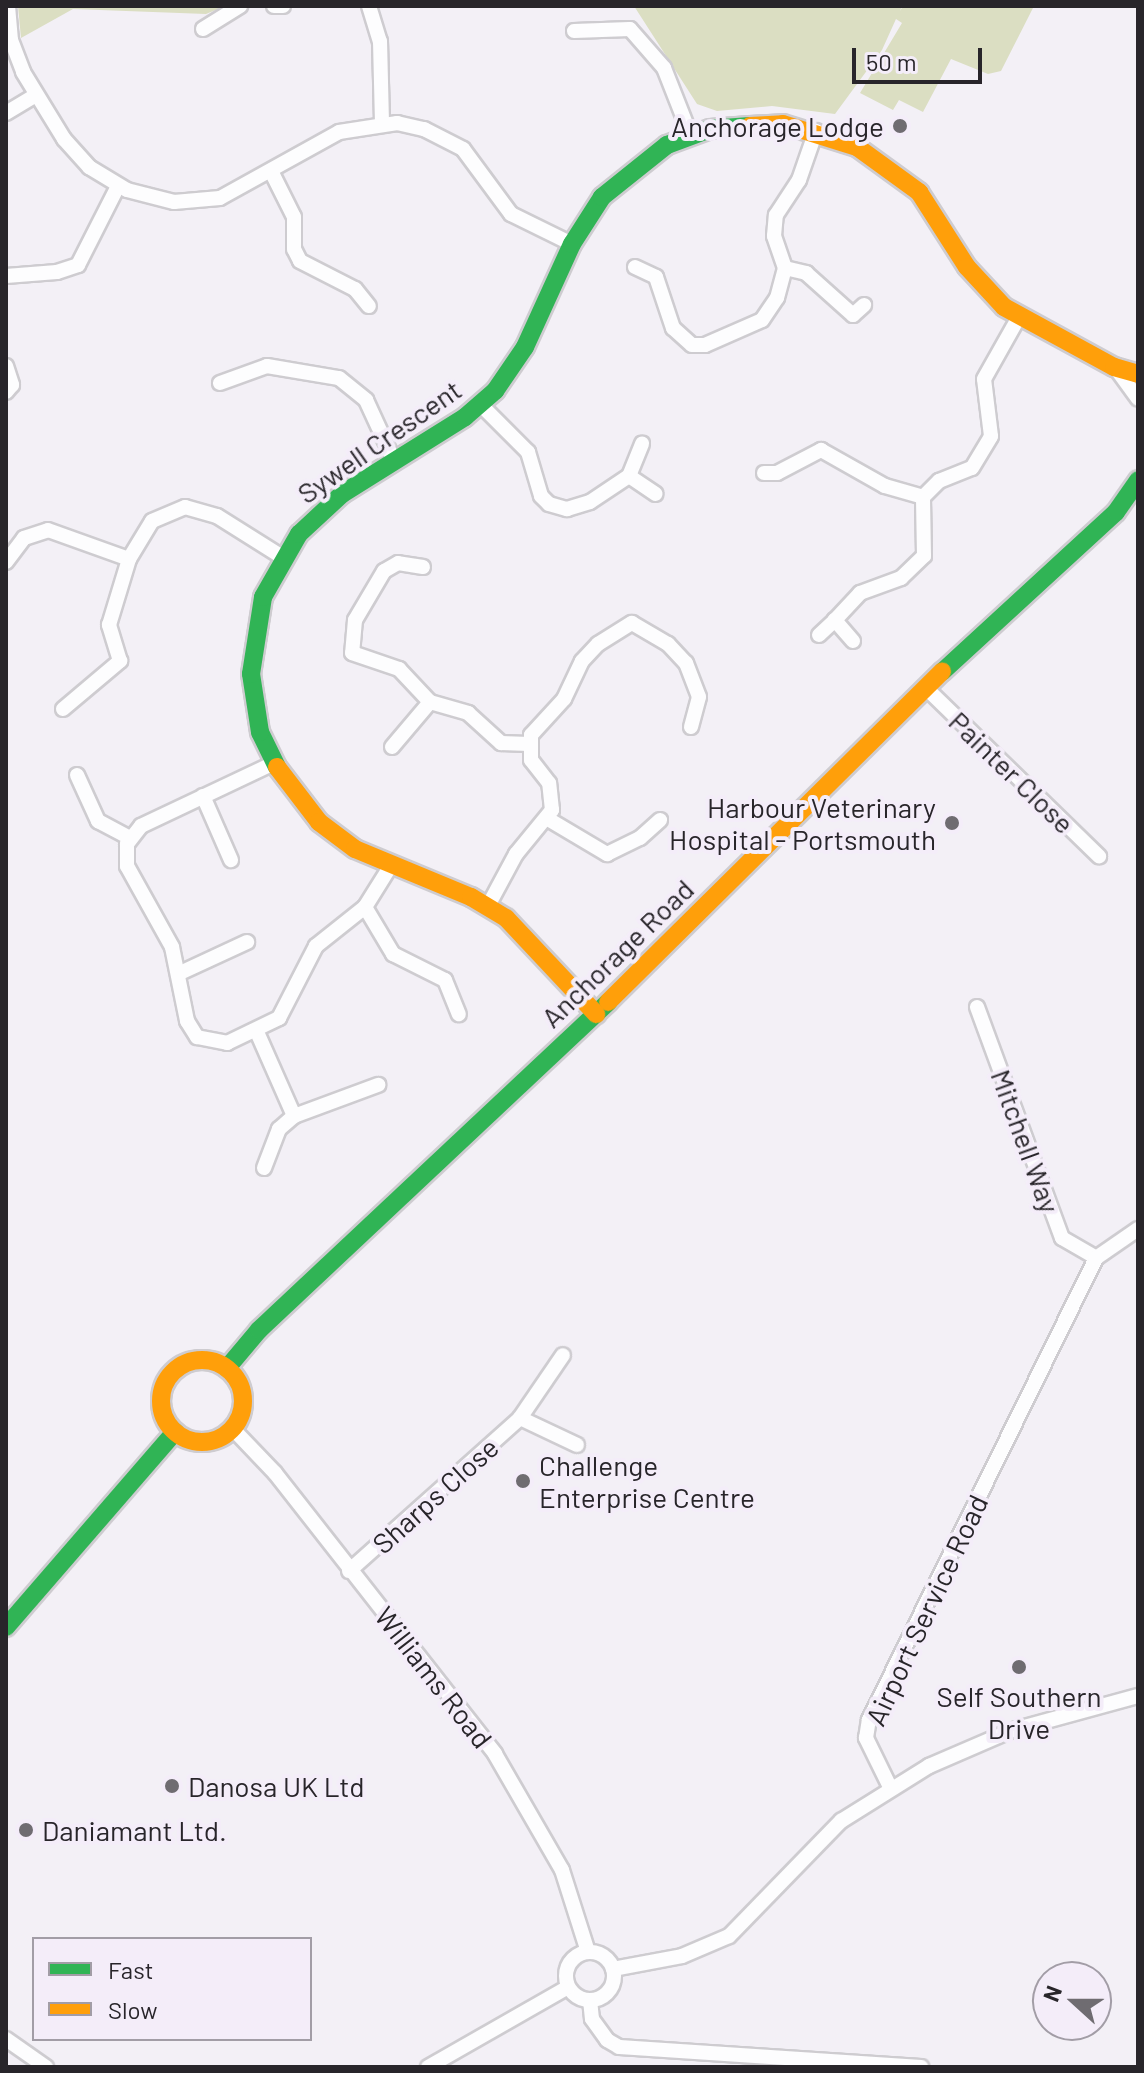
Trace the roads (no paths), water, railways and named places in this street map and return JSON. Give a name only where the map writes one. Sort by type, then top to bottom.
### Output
[{"type":"street","points":[[8,6],[11,40],[36,95],[79,156],[118,186],[190,203],[231,194],[339,132],[382,123],[424,129],[463,149],[511,214],[572,244]]},
{"type":"street","points":[[203,29],[240,6]]},
{"type":"street","points":[[274,6],[283,6]]},
{"type":"street","points":[[369,6],[380,41],[382,123]]},
{"type":"street","points":[[574,31],[630,29],[664,68],[690,134]]},
{"type":"street","points":[[6,113],[36,95]]},
{"type":"street","name":"Sywell Crescent","points":[[596,1014],[520,932],[488,906],[390,867],[319,822],[294,796],[260,732],[251,674],[258,616],[282,557],[326,507],[480,404],[504,380],[525,347],[572,244],[617,182],[649,156],[690,134],[763,123],[816,131],[857,147],[907,181],[967,267],[1019,317],[1114,367],[1138,374]]},
{"type":"street","points":[[635,267],[656,277],[673,328],[682,340],[698,346],[762,320],[777,298],[785,268],[774,236],[776,215],[799,180],[816,131]]},
{"type":"street","points":[[271,171],[294,217],[294,249],[300,261],[355,289],[369,306]]},
{"type":"street","points":[[6,276],[57,272],[78,265],[118,186]]},
{"type":"street","points":[[785,268],[806,273],[853,315],[864,305]]},
{"type":"street","points":[[923,497],[939,481],[972,468],[984,455],[991,426],[984,379],[1019,317]]},
{"type":"street","points":[[6,366],[12,385],[6,392]]},
{"type":"street","points":[[220,383],[267,366],[339,378],[366,400],[394,461]]},
{"type":"street","name":"Sywell Crescent","points":[[1114,367],[1138,399]]},
{"type":"street","points":[[480,404],[528,452],[541,496],[549,504],[567,509],[590,502],[629,476],[642,443]]},
{"type":"street","points":[[764,473],[777,473],[821,450],[885,486],[923,497]]},
{"type":"street","points":[[629,476],[656,494]]},
{"type":"street","name":"Anchorage Road","points":[[1116,512],[1138,480]]},
{"type":"street","points":[[819,635],[860,593],[901,578],[919,563],[927,535],[923,497]]},
{"type":"street","name":"Anchorage Road","points":[[227,1368],[259,1330],[596,1014],[925,687],[1116,512],[1138,499]]},
{"type":"street","points":[[63,709],[120,661],[109,625],[129,559],[158,516],[185,507],[217,516],[282,557]]},
{"type":"street","points":[[6,562],[24,538],[48,530],[129,559]]},
{"type":"street","points":[[423,567],[398,563],[384,571],[355,620],[350,648],[358,657],[399,669],[430,702],[468,713],[501,743],[529,744]]},
{"type":"street","points":[[835,620],[853,641]]},
{"type":"street","points":[[488,906],[516,854],[548,819],[552,792],[531,760],[529,744],[540,721],[568,693],[582,661],[608,635],[628,624],[642,626],[686,663],[699,697],[691,727]]},
{"type":"street","name":"Painter Close","points":[[925,687],[1099,856]]},
{"type":"street","points":[[392,747],[430,702]]},
{"type":"street","points":[[274,763],[141,826],[130,838],[127,866],[157,913],[180,973],[189,1028],[201,1040],[227,1043],[257,1032],[289,1005],[300,973],[321,939],[365,907],[390,867]]},
{"type":"street","points":[[77,775],[98,821],[130,838]]},
{"type":"street","points":[[203,796],[231,860]]},
{"type":"street","points":[[548,819],[607,854],[640,838],[660,820]]},
{"type":"street","points":[[365,907],[393,954],[439,973],[459,1014]]},
{"type":"street","points":[[180,973],[247,942]]},
{"type":"street","name":"Mitchell Way","points":[[977,1007],[1062,1238],[1096,1258]]},
{"type":"street","points":[[257,1032],[294,1116]]},
{"type":"street","points":[[264,1168],[279,1129],[294,1116],[378,1085]]},
{"type":"street","name":"Airport Service Road","points":[[890,1787],[866,1738],[869,1720],[1096,1258],[1138,1229]]},
{"type":"street","name":"Sharps Close","points":[[349,1571],[520,1418],[563,1355]]},
{"type":"street","points":[[205,1360],[227,1368],[242,1390],[243,1404],[233,1429],[198,1442],[175,1432],[162,1408],[162,1395],[173,1372],[205,1360]]},
{"type":"street","name":"Sharps Close","points":[[520,1418],[577,1445]]},
{"type":"street","name":"Williams Road","points":[[233,1429],[275,1473],[495,1754],[562,1870],[588,1952]]},
{"type":"street","points":[[6,1627],[175,1432]]},
{"type":"street","points":[[613,1969],[682,1956],[729,1936],[841,1821],[890,1787],[1010,1731],[1138,1696]]},
{"type":"street","points":[[568,1987],[571,1961],[588,1952],[601,1955],[613,1969]]},
{"type":"street","points":[[590,2000],[609,1991],[613,1969]]},
{"type":"street","points":[[568,1987],[590,2000]]},
{"type":"street","points":[[428,2067],[568,1987]]},
{"type":"street","points":[[590,2000],[592,2019],[607,2040],[619,2047],[811,2064],[921,2067]]},
{"type":"street","points":[[6,2039],[46,2067]]},
{"type":"place","name":"Anchorage Lodge","points":[[900,126]]},
{"type":"place","name":"Harbour Veterinary Hospital - Portsmouth","points":[[952,823]]},
{"type":"place","name":"Challenge Enterprise Centre","points":[[523,1481]]},
{"type":"place","name":"Self Southern Drive","points":[[1019,1667]]},
{"type":"place","name":"Danosa UK Ltd","points":[[172,1786]]},
{"type":"place","name":"Daniamant Ltd.","points":[[26,1830]]}]
